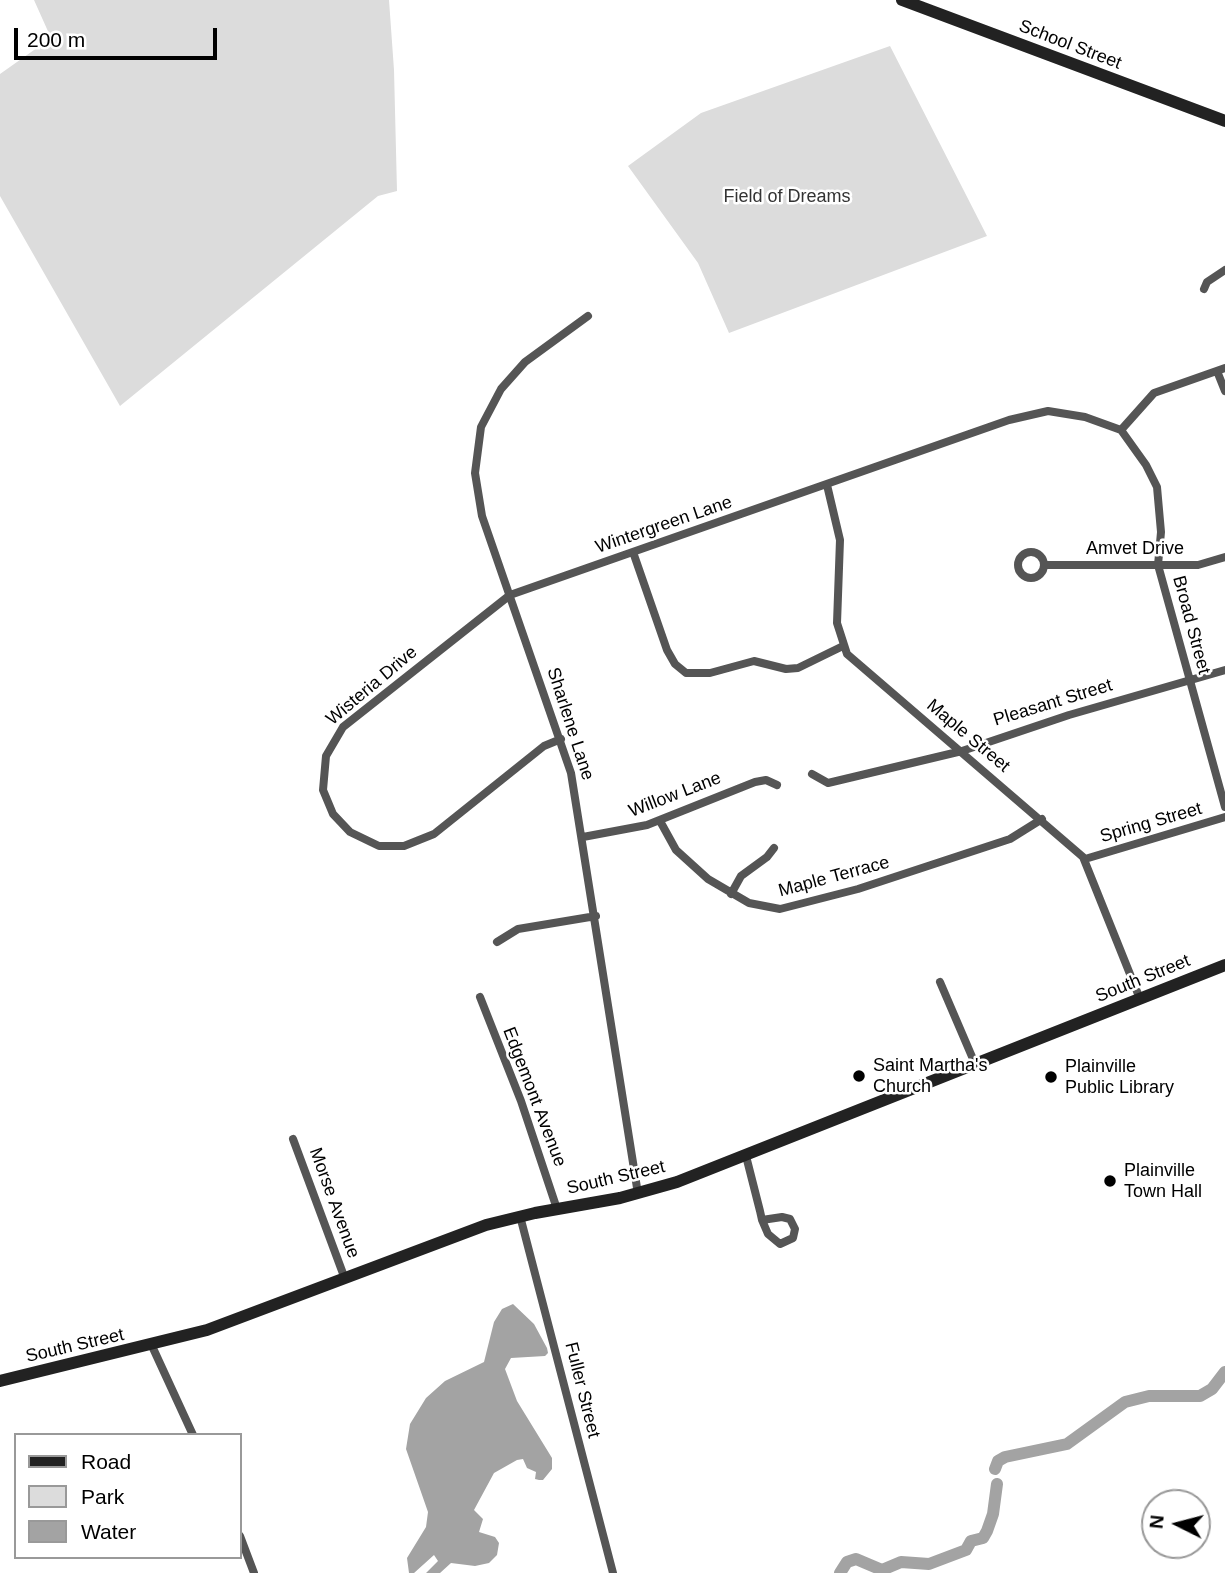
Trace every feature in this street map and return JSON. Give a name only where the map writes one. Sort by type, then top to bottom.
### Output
[{"type":"main road","name":"School Street","points":[[902,0],[1225,121]]},
{"type":"main road","name":"South Street","points":[[0,1381],[152,1346],[207,1330],[486,1225],[638,1194],[746,1156],[1225,965]]},
{"type":"street","points":[[1204,289],[1207,282],[1225,270]]},
{"type":"street","name":"Sharlene Lane","points":[[588,316],[518,368],[495,397],[481,427],[475,462],[477,494],[571,773],[596,916],[638,1194]]},
{"type":"street","points":[[633,552],[667,650],[675,664],[686,673],[710,673],[754,662],[786,669],[798,668],[843,646],[836,615],[840,540],[827,485],[1009,420],[1048,411],[1085,417],[1121,430],[1154,393],[1221,370],[1225,391]]},
{"type":"street","name":"Broad Street","points":[[1121,430],[1146,465],[1157,487],[1161,532],[1158,565],[1225,807]]},
{"type":"street","name":"Wintergreen Lane","points":[[510,596],[827,485]]},
{"type":"street","name":"Amvet Drive","points":[[1045,565],[1198,565],[1225,557]]},
{"type":"street","name":"Wisteria Drive","points":[[510,596],[338,734],[324,764],[326,799],[338,821],[357,837],[379,846],[404,846],[434,834],[544,747],[561,739]]},
{"type":"street","name":"Maple Street","points":[[843,646],[859,666],[962,751],[1085,859],[1140,999]]},
{"type":"street","name":"Pleasant Street","points":[[812,774],[828,783],[962,751],[1069,715],[1225,670]]},
{"type":"street","name":"Willow Lane","points":[[583,837],[624,831],[660,821],[755,782],[766,780],[777,785]]},
{"type":"street","name":"Spring Street","points":[[1085,859],[1225,817]]},
{"type":"street","name":"Maple Terrace","points":[[660,821],[682,857],[731,894],[764,908],[796,907],[1010,839],[1042,820]]},
{"type":"street","points":[[731,894],[741,876],[774,848]]},
{"type":"street","points":[[497,942],[518,929],[596,916]]},
{"type":"street","points":[[940,982],[976,1066]]},
{"type":"street","name":"Edgemont Avenue","points":[[480,997],[521,1101],[558,1209]]},
{"type":"street","name":"Morse Avenue","points":[[293,1139],[345,1279]]},
{"type":"street","points":[[746,1156],[762,1220],[772,1240],[780,1244],[793,1238],[795,1229],[792,1221],[782,1217],[762,1220]]},
{"type":"street","name":"Fuller Street","points":[[520,1216],[613,1573]]},
{"type":"street","points":[[152,1346],[160,1369],[191,1433]]},
{"type":"street","points":[[242,1541],[254,1573]]},
{"type":"green space","points":[[34,0],[389,0],[397,191],[378,196],[120,406],[0,196],[0,74],[51,38]]},
{"type":"green space","name":"Field of Dreams","points":[[890,46],[987,236],[729,333],[698,263],[628,166],[701,113]]},
{"type":"water","points":[[513,1304],[534,1324],[547,1348],[548,1353],[545,1356],[511,1358],[505,1369],[517,1401],[552,1458],[552,1469],[543,1480],[535,1479],[536,1472],[527,1468],[523,1459],[494,1473],[474,1510],[483,1519],[479,1532],[495,1537],[499,1543],[497,1555],[489,1563],[475,1566],[451,1563],[440,1573],[426,1573],[438,1561],[434,1555],[414,1573],[409,1573],[407,1558],[426,1527],[428,1512],[406,1449],[410,1424],[426,1398],[445,1381],[484,1362],[494,1322],[502,1309]]},
{"type":"waterway","points":[[995,1469],[998,1461],[1005,1457],[1067,1444],[1125,1402],[1149,1396],[1200,1396],[1212,1389],[1225,1372]]},
{"type":"waterway","points":[[840,1573],[847,1562],[856,1559],[882,1570],[901,1562],[929,1564],[966,1550],[971,1541],[983,1538],[987,1531],[993,1514],[997,1484]]},
{"type":"place","name":"Saint Martha's Church","points":[[859,1076]]},
{"type":"place","name":"Plainville Public Library","points":[[1051,1077]]},
{"type":"place","name":"Plainville Town Hall","points":[[1110,1181]]}]
